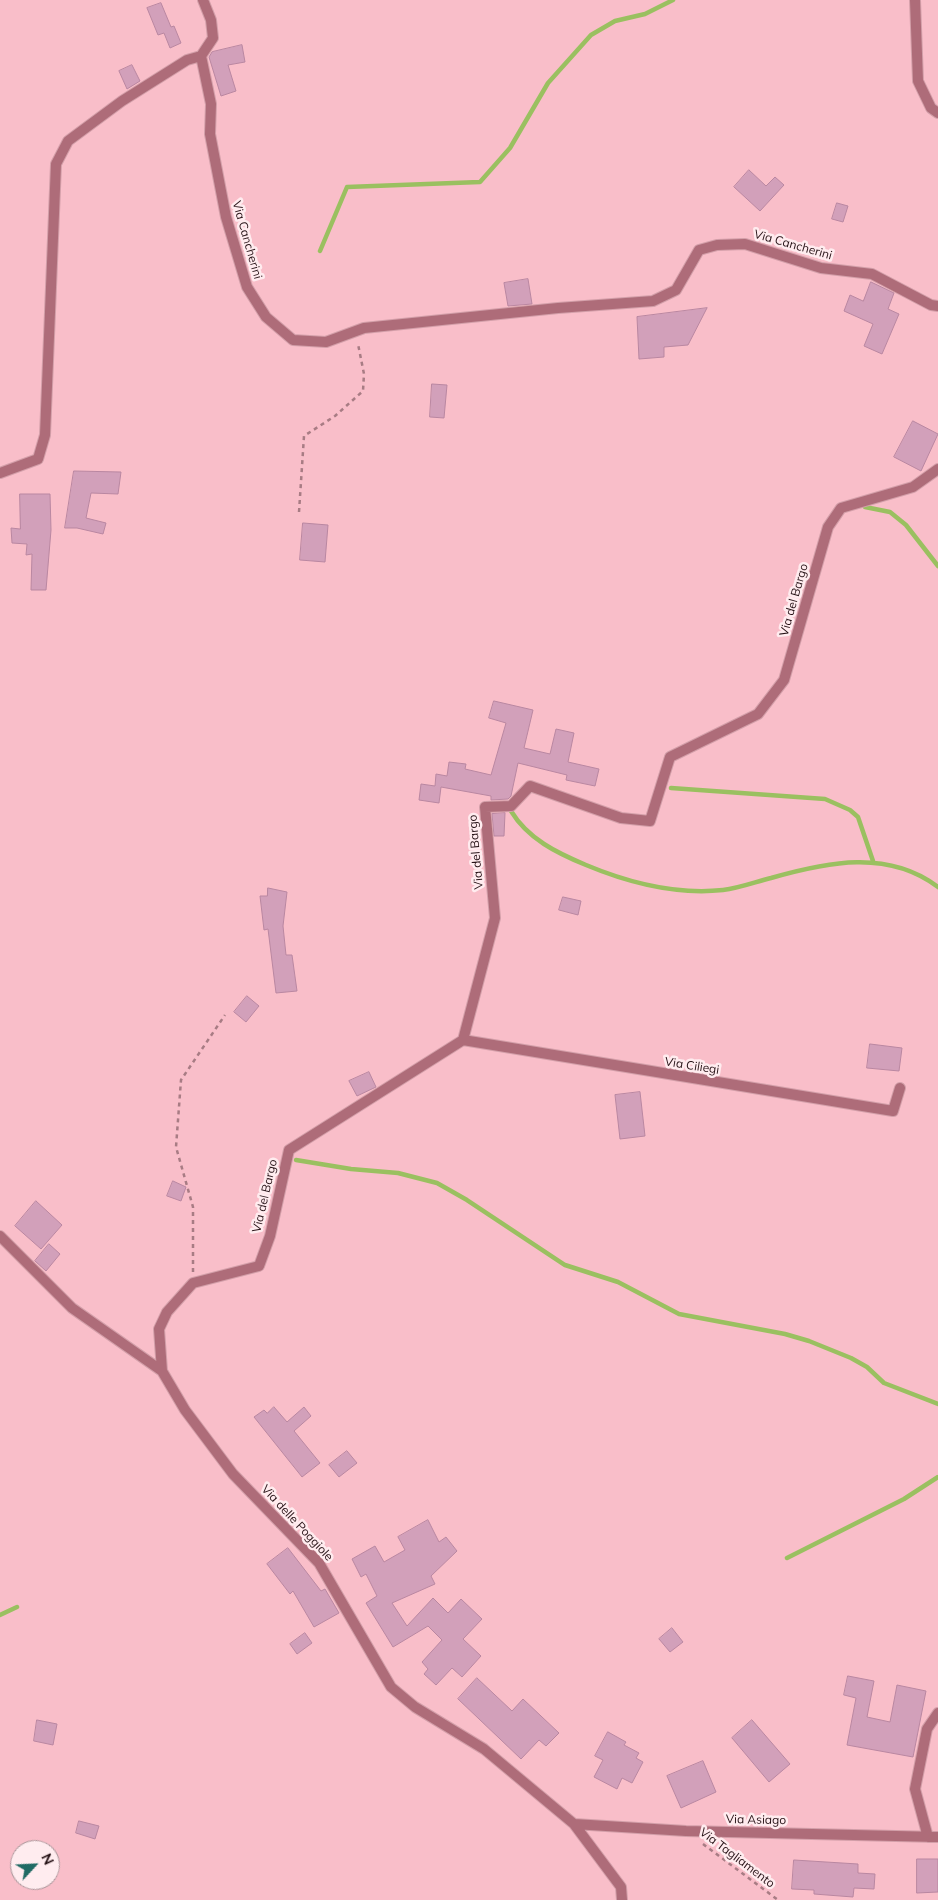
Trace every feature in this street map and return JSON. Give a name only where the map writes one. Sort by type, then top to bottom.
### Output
[{"type":"street","points":[[0,473],[38,459],[45,435],[56,164],[68,141],[122,101],[187,60],[201,56],[213,38],[210,20],[203,0]]},
{"type":"street","points":[[914,0],[918,81],[931,108],[938,113]]},
{"type":"street","name":"Via Cancherini","points":[[201,56],[211,104],[210,134],[226,217],[247,287],[266,317],[293,340],[326,342],[364,328],[558,308],[653,301],[676,290],[699,250],[717,245],[745,244],[821,268],[872,274],[931,305],[938,306]]},
{"type":"street","name":"Via del Bargo","points":[[192,1283],[260,1266],[270,1236],[289,1150],[463,1040],[495,918],[485,807],[511,806],[530,786],[621,818],[650,821],[670,757],[758,714],[784,680],[828,526],[841,508],[913,487],[938,469]]},
{"type":"street","name":"Via Ciliegi","points":[[463,1040],[893,1111],[900,1088]]},
{"type":"street","name":"Via delle Poggiole","points":[[0,1236],[72,1308],[162,1371],[185,1410],[233,1474],[319,1563],[390,1687],[415,1707],[484,1748],[574,1824],[621,1887],[622,1900]]},
{"type":"street","points":[[162,1371],[158,1329],[167,1312],[192,1283]]},
{"type":"street","points":[[933,1837],[915,1789],[927,1729],[938,1713]]},
{"type":"street","name":"Via Asiago","points":[[574,1824],[686,1831],[933,1837]]},
{"type":"path","points":[[298,512],[304,436],[335,416],[362,391],[364,374],[356,331]]},
{"type":"path","points":[[192,1283],[193,1207],[176,1146],[181,1080],[226,1015]]},
{"type":"path","name":"Via Tagliamento","points":[[686,1831],[778,1900]]},
{"type":"building","points":[[161,3],[171,27],[174,26],[181,43],[170,48],[164,33],[158,35],[147,8]]},
{"type":"building","points":[[242,45],[245,62],[228,65],[236,91],[221,96],[209,57],[212,52]]},
{"type":"building","points":[[132,65],[140,81],[127,89],[119,71]]},
{"type":"building","points":[[749,170],[766,186],[775,177],[784,185],[760,211],[734,187]]},
{"type":"building","points":[[837,203],[848,206],[843,222],[832,219]]},
{"type":"building","points":[[528,279],[532,304],[508,306],[504,283]]},
{"type":"building","points":[[871,282],[894,293],[888,309],[899,314],[882,354],[864,346],[873,324],[844,311],[850,295],[863,301]]},
{"type":"building","points":[[707,308],[688,345],[664,347],[664,357],[639,359],[637,317]]},
{"type":"building","points":[[432,384],[447,385],[444,418],[430,417]]},
{"type":"building","points":[[913,421],[938,434],[921,471],[894,457]]},
{"type":"building","points":[[74,471],[121,472],[118,494],[91,493],[86,518],[106,523],[103,534],[77,528],[65,528]]},
{"type":"building","points":[[20,494],[50,494],[51,530],[46,590],[31,590],[32,554],[26,555],[27,544],[12,543],[11,528],[20,529]]},
{"type":"building","points":[[303,523],[328,525],[325,562],[300,560]]},
{"type":"building","points":[[494,701],[533,710],[524,748],[550,754],[556,729],[574,733],[568,762],[599,769],[595,786],[566,780],[567,775],[518,763],[511,796],[508,799],[491,800],[491,796],[441,787],[439,803],[419,800],[421,784],[435,786],[436,774],[447,776],[449,762],[466,764],[465,769],[491,775],[506,723],[489,718]]},
{"type":"building","points":[[505,813],[504,836],[494,836],[492,814]]},
{"type":"building","points":[[268,888],[287,892],[283,926],[286,955],[292,955],[297,991],[276,993],[268,929],[264,930],[260,896],[267,896]]},
{"type":"building","points":[[563,897],[581,901],[578,915],[559,910]]},
{"type":"building","points":[[247,996],[259,1006],[246,1022],[234,1012]]},
{"type":"building","points":[[870,1044],[902,1048],[899,1071],[867,1068]]},
{"type":"building","points":[[369,1072],[376,1087],[357,1096],[349,1081]]},
{"type":"building","points":[[640,1092],[645,1136],[620,1139],[615,1095]]},
{"type":"building","points":[[173,1181],[186,1187],[181,1201],[167,1196]]},
{"type":"building","points":[[36,1201],[62,1225],[41,1249],[15,1226]]},
{"type":"building","points":[[49,1244],[60,1254],[46,1271],[35,1261]]},
{"type":"building","points":[[274,1407],[287,1422],[304,1407],[311,1416],[294,1431],[320,1463],[302,1477],[254,1417],[264,1410],[267,1413]]},
{"type":"building","points":[[347,1451],[357,1463],[339,1477],[329,1465]]},
{"type":"building","points":[[428,1520],[439,1542],[446,1537],[457,1551],[431,1576],[435,1584],[392,1603],[407,1626],[433,1598],[448,1613],[461,1599],[482,1619],[463,1639],[481,1656],[462,1677],[452,1668],[436,1685],[424,1674],[428,1669],[422,1662],[442,1640],[428,1626],[393,1647],[366,1603],[377,1596],[366,1574],[361,1577],[352,1559],[375,1546],[384,1562],[405,1550],[398,1537]]},
{"type":"building","points":[[288,1548],[321,1591],[325,1589],[339,1613],[314,1627],[293,1591],[290,1594],[267,1564]]},
{"type":"building","points":[[672,1628],[683,1642],[670,1652],[659,1639]]},
{"type":"building","points":[[305,1633],[312,1643],[297,1654],[290,1644]]},
{"type":"building","points":[[848,1676],[874,1681],[867,1717],[890,1722],[897,1685],[926,1691],[913,1757],[847,1745],[856,1698],[844,1695]]},
{"type":"building","points":[[477,1678],[512,1711],[523,1699],[559,1733],[546,1746],[539,1740],[521,1759],[458,1699]]},
{"type":"building","points":[[37,1720],[57,1724],[53,1745],[34,1741]]},
{"type":"building","points":[[752,1720],[790,1764],[769,1782],[732,1738]]},
{"type":"building","points":[[608,1732],[626,1742],[624,1745],[639,1753],[636,1758],[643,1762],[632,1783],[622,1778],[617,1789],[594,1777],[603,1760],[595,1756]]},
{"type":"building","points":[[703,1761],[716,1792],[681,1808],[667,1776]]},
{"type":"building","points":[[79,1821],[99,1826],[95,1839],[76,1833]]},
{"type":"building","points":[[917,1859],[938,1859],[938,1892],[917,1893]]},
{"type":"building","points":[[794,1860],[858,1864],[858,1873],[875,1874],[874,1889],[854,1888],[853,1897],[814,1894],[814,1890],[792,1889]]},
{"type":"waterway","points":[[320,251],[347,187],[480,182],[510,148],[548,83],[591,35],[615,21],[645,14],[673,0]]},
{"type":"waterway","points":[[865,507],[890,512],[906,525],[938,566]]},
{"type":"waterway","points":[[671,788],[825,799],[850,810],[858,817],[873,861]]},
{"type":"waterway","points":[[511,811],[526,830],[554,850],[602,871],[653,886],[688,891],[723,890],[814,867],[857,862],[899,867],[919,875],[938,887]]},
{"type":"waterway","points":[[296,1160],[351,1169],[398,1173],[437,1183],[467,1200],[565,1265],[618,1282],[679,1314],[785,1334],[809,1341],[851,1358],[867,1367],[884,1383],[938,1404]]},
{"type":"waterway","points":[[787,1558],[904,1499],[938,1477]]},
{"type":"waterway","points":[[0,1615],[17,1607]]}]
